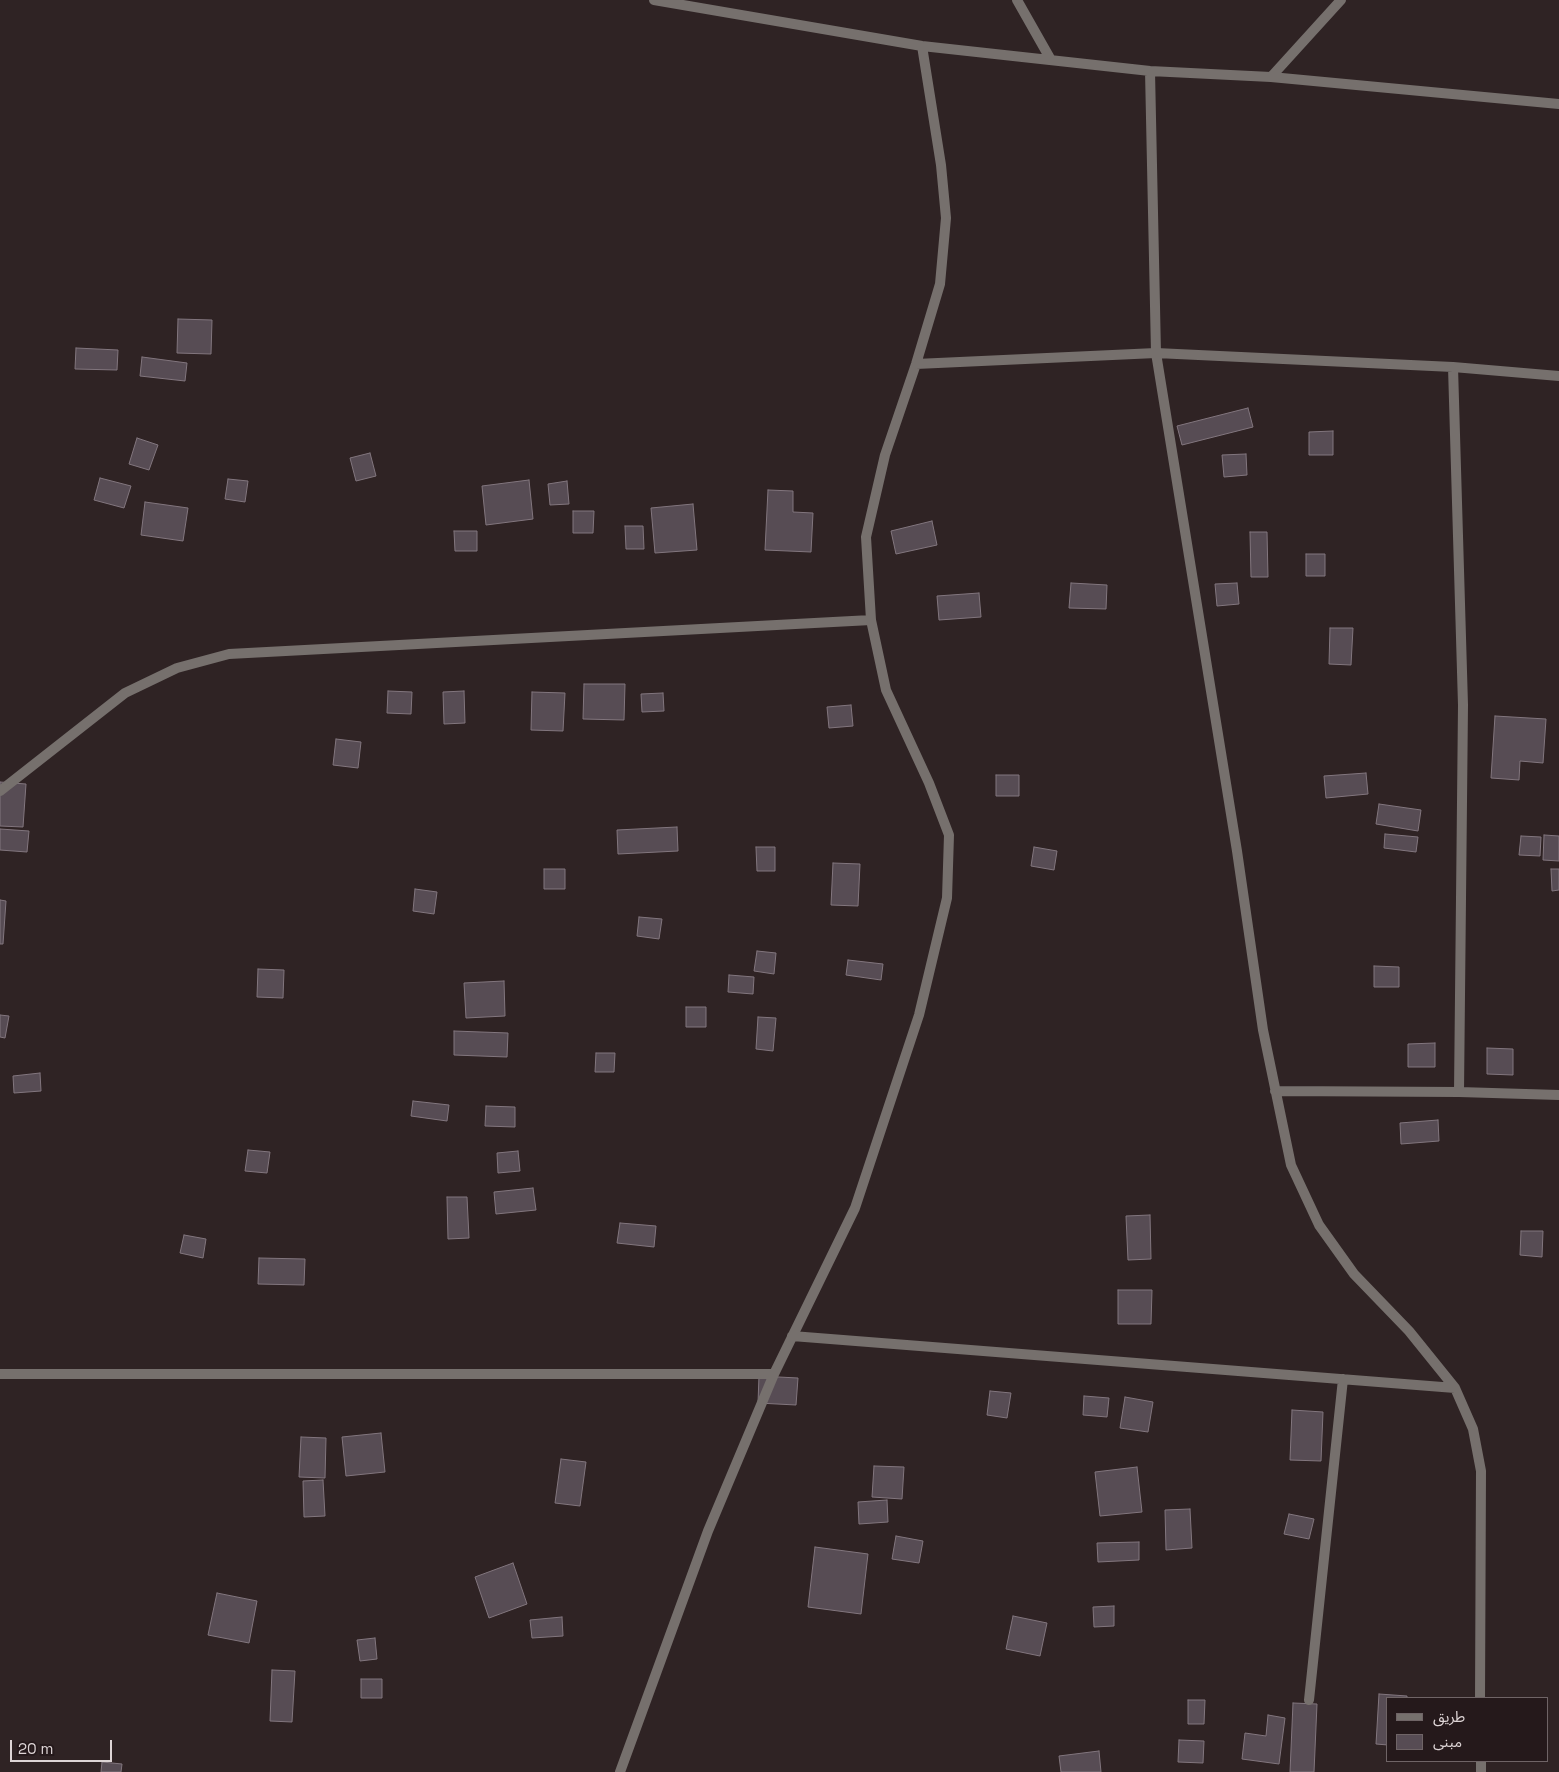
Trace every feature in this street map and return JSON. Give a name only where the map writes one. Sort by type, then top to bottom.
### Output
[{"type":"street","points":[[654,0],[922,46],[1150,71],[1271,77],[1559,104]]},
{"type":"street","points":[[1017,0],[1051,60]]},
{"type":"street","points":[[1271,77],[1341,0]]},
{"type":"street","points":[[620,1772],[708,1531],[774,1374],[854,1208],[919,1015],[946,898],[949,835],[929,783],[886,690],[871,620],[866,537],[885,455],[916,364],[940,284],[946,218],[941,165],[922,46]]},
{"type":"street","points":[[1150,71],[1156,353],[1235,842],[1263,1030],[1275,1091],[1291,1165],[1319,1225],[1354,1274],[1409,1331],[1455,1388],[1472,1429],[1481,1471],[1480,1697]]},
{"type":"street","points":[[916,364],[1156,353],[1454,367],[1559,376]]},
{"type":"street","points":[[1454,367],[1462,705],[1459,1092]]},
{"type":"street","points":[[0,792],[125,693],[178,668],[229,654],[871,620]]},
{"type":"street","points":[[1275,1091],[1459,1092],[1559,1095]]},
{"type":"street","points":[[792,1336],[1455,1388]]},
{"type":"street","points":[[0,1374],[774,1374]]},
{"type":"street","points":[[1309,1700],[1343,1379]]},
{"type":"building","points":[[178,319],[212,320],[211,354],[177,353]]},
{"type":"building","points":[[76,348],[118,350],[117,370],[75,369]]},
{"type":"building","points":[[142,357],[187,363],[185,381],[140,376]]},
{"type":"building","points":[[1248,408],[1253,427],[1182,445],[1177,426]]},
{"type":"building","points":[[1333,431],[1333,455],[1309,455],[1309,432]]},
{"type":"building","points":[[137,438],[158,445],[149,470],[129,464]]},
{"type":"building","points":[[370,453],[376,476],[356,481],[350,458]]},
{"type":"building","points":[[1246,454],[1247,475],[1224,477],[1222,455]]},
{"type":"building","points":[[100,478],[131,486],[124,508],[94,500]]},
{"type":"building","points":[[228,479],[248,481],[245,502],[225,499]]},
{"type":"building","points":[[529,480],[533,519],[486,525],[482,486]]},
{"type":"building","points":[[567,481],[569,504],[550,505],[548,484]]},
{"type":"building","points":[[768,490],[793,491],[793,512],[813,513],[811,552],[765,550]]},
{"type":"building","points":[[145,502],[188,508],[183,541],[141,535]]},
{"type":"building","points":[[693,504],[697,550],[655,553],[651,508]]},
{"type":"building","points":[[573,511],[594,511],[593,533],[573,533]]},
{"type":"building","points":[[932,521],[937,545],[896,554],[891,531]]},
{"type":"building","points":[[625,526],[643,526],[644,549],[626,549]]},
{"type":"building","points":[[454,531],[477,531],[477,551],[455,551]]},
{"type":"building","points":[[1250,532],[1267,532],[1268,577],[1251,577]]},
{"type":"building","points":[[1306,554],[1325,554],[1325,576],[1306,576]]},
{"type":"building","points":[[1071,583],[1107,585],[1106,609],[1069,608]]},
{"type":"building","points":[[1237,583],[1239,604],[1217,606],[1215,584]]},
{"type":"building","points":[[979,593],[981,617],[939,620],[937,596]]},
{"type":"building","points":[[1330,628],[1353,628],[1351,665],[1329,664]]},
{"type":"building","points":[[584,684],[625,684],[624,720],[583,719]]},
{"type":"building","points":[[388,691],[412,692],[411,714],[387,713]]},
{"type":"building","points":[[464,691],[465,723],[444,724],[443,692]]},
{"type":"building","points":[[532,692],[565,693],[563,731],[531,730]]},
{"type":"building","points":[[663,693],[664,711],[642,712],[641,694]]},
{"type":"building","points":[[851,705],[853,726],[829,728],[827,707]]},
{"type":"building","points":[[1495,716],[1546,719],[1543,763],[1520,761],[1519,780],[1491,778]]},
{"type":"building","points":[[336,739],[361,742],[358,768],[333,765]]},
{"type":"building","points":[[1366,773],[1368,794],[1326,798],[1324,776]]},
{"type":"building","points":[[996,775],[1019,775],[1019,796],[996,796]]},
{"type":"building","points":[[0,782],[26,784],[23,827],[0,826]]},
{"type":"building","points":[[1379,804],[1421,810],[1418,831],[1376,824]]},
{"type":"building","points":[[677,827],[678,851],[618,854],[617,830]]},
{"type":"building","points":[[0,829],[29,831],[27,852],[0,850]]},
{"type":"building","points":[[1385,834],[1418,837],[1416,852],[1384,848]]},
{"type":"building","points":[[1544,835],[1559,836],[1559,861],[1543,860]]},
{"type":"building","points":[[1521,836],[1541,837],[1540,856],[1519,855]]},
{"type":"building","points":[[756,847],[775,847],[775,871],[757,871]]},
{"type":"building","points":[[1034,847],[1057,851],[1054,870],[1031,866]]},
{"type":"building","points":[[833,863],[860,864],[858,906],[831,905]]},
{"type":"building","points":[[544,869],[565,869],[565,889],[544,889]]},
{"type":"building","points":[[1551,869],[1559,869],[1559,890],[1552,891]]},
{"type":"building","points":[[415,889],[437,892],[434,914],[413,911]]},
{"type":"building","points":[[0,900],[6,901],[3,944],[0,944]]},
{"type":"building","points":[[639,917],[662,919],[659,939],[637,936]]},
{"type":"building","points":[[757,951],[776,953],[774,974],[754,971]]},
{"type":"building","points":[[848,960],[883,964],[881,980],[846,975]]},
{"type":"building","points":[[1374,966],[1399,967],[1399,987],[1374,987]]},
{"type":"building","points":[[258,969],[284,970],[283,998],[257,997]]},
{"type":"building","points":[[729,975],[754,977],[753,994],[728,992]]},
{"type":"building","points":[[504,981],[505,1016],[466,1018],[464,983]]},
{"type":"building","points":[[686,1007],[706,1007],[706,1027],[686,1027]]},
{"type":"building","points":[[0,1015],[9,1016],[5,1038],[0,1037]]},
{"type":"building","points":[[758,1017],[776,1018],[773,1051],[756,1049]]},
{"type":"building","points":[[454,1031],[508,1033],[507,1057],[454,1055]]},
{"type":"building","points":[[1435,1043],[1435,1067],[1408,1067],[1408,1044]]},
{"type":"building","points":[[1487,1048],[1513,1049],[1513,1075],[1487,1074]]},
{"type":"building","points":[[596,1053],[615,1053],[614,1072],[595,1072]]},
{"type":"building","points":[[40,1073],[41,1091],[14,1093],[13,1076]]},
{"type":"building","points":[[413,1101],[449,1105],[447,1121],[411,1116]]},
{"type":"building","points":[[486,1106],[515,1107],[515,1127],[485,1126]]},
{"type":"building","points":[[1438,1120],[1439,1141],[1401,1144],[1400,1123]]},
{"type":"building","points":[[248,1150],[270,1152],[267,1173],[245,1171]]},
{"type":"building","points":[[518,1151],[520,1171],[498,1173],[497,1153]]},
{"type":"building","points":[[533,1188],[536,1210],[496,1214],[494,1192]]},
{"type":"building","points":[[447,1197],[467,1197],[469,1238],[448,1239]]},
{"type":"building","points":[[1150,1215],[1151,1259],[1128,1260],[1126,1216]]},
{"type":"building","points":[[620,1223],[656,1226],[654,1247],[617,1243]]},
{"type":"building","points":[[1521,1231],[1543,1231],[1542,1257],[1520,1255]]},
{"type":"building","points":[[184,1235],[206,1239],[203,1258],[180,1253]]},
{"type":"building","points":[[259,1258],[305,1259],[304,1285],[258,1284]]},
{"type":"building","points":[[1118,1290],[1152,1290],[1151,1324],[1118,1324]]},
{"type":"building","points":[[759,1376],[798,1378],[796,1405],[758,1403]]},
{"type":"building","points":[[990,1391],[1011,1393],[1007,1418],[987,1415]]},
{"type":"building","points":[[1084,1396],[1109,1398],[1107,1417],[1083,1415]]},
{"type":"building","points":[[1125,1397],[1153,1402],[1148,1432],[1120,1428]]},
{"type":"building","points":[[1292,1410],[1323,1412],[1321,1461],[1290,1460]]},
{"type":"building","points":[[381,1433],[385,1472],[346,1476],[342,1437]]},
{"type":"building","points":[[301,1437],[326,1438],[325,1478],[299,1477]]},
{"type":"building","points":[[561,1459],[586,1462],[580,1506],[555,1503]]},
{"type":"building","points":[[874,1466],[904,1467],[902,1499],[872,1497]]},
{"type":"building","points":[[1137,1467],[1142,1512],[1100,1516],[1095,1472]]},
{"type":"building","points":[[323,1480],[325,1516],[304,1517],[303,1481]]},
{"type":"building","points":[[887,1500],[888,1522],[859,1524],[858,1502]]},
{"type":"building","points":[[1190,1509],[1192,1548],[1166,1550],[1165,1510]]},
{"type":"building","points":[[1289,1514],[1314,1519],[1309,1539],[1284,1534]]},
{"type":"building","points":[[896,1536],[923,1541],[919,1563],[892,1559]]},
{"type":"building","points":[[1139,1542],[1139,1560],[1098,1562],[1097,1543]]},
{"type":"building","points":[[815,1547],[868,1554],[861,1614],[808,1607]]},
{"type":"building","points":[[513,1563],[527,1604],[489,1618],[475,1577]]},
{"type":"building","points":[[217,1593],[257,1601],[249,1643],[208,1635]]},
{"type":"building","points":[[1114,1606],[1114,1626],[1094,1627],[1093,1607]]},
{"type":"building","points":[[1013,1616],[1047,1623],[1040,1656],[1006,1649]]},
{"type":"building","points":[[562,1617],[563,1636],[532,1638],[530,1620]]},
{"type":"building","points":[[375,1638],[377,1659],[360,1661],[357,1640]]},
{"type":"building","points":[[272,1670],[295,1671],[292,1722],[270,1721]]},
{"type":"building","points":[[361,1679],[382,1679],[382,1698],[361,1698]]},
{"type":"building","points":[[1379,1694],[1407,1696],[1386,1697],[1386,1745],[1376,1744]]},
{"type":"building","points":[[1188,1700],[1205,1700],[1204,1724],[1188,1724]]},
{"type":"building","points":[[1293,1703],[1317,1704],[1314,1772],[1290,1772]]},
{"type":"building","points":[[1268,1715],[1285,1718],[1279,1764],[1242,1759],[1245,1733],[1266,1736]]},
{"type":"building","points":[[1179,1740],[1204,1741],[1203,1763],[1178,1762]]},
{"type":"building","points":[[1099,1751],[1101,1772],[1061,1772],[1059,1756]]},
{"type":"building","points":[[102,1762],[122,1764],[121,1772],[101,1772]]}]
